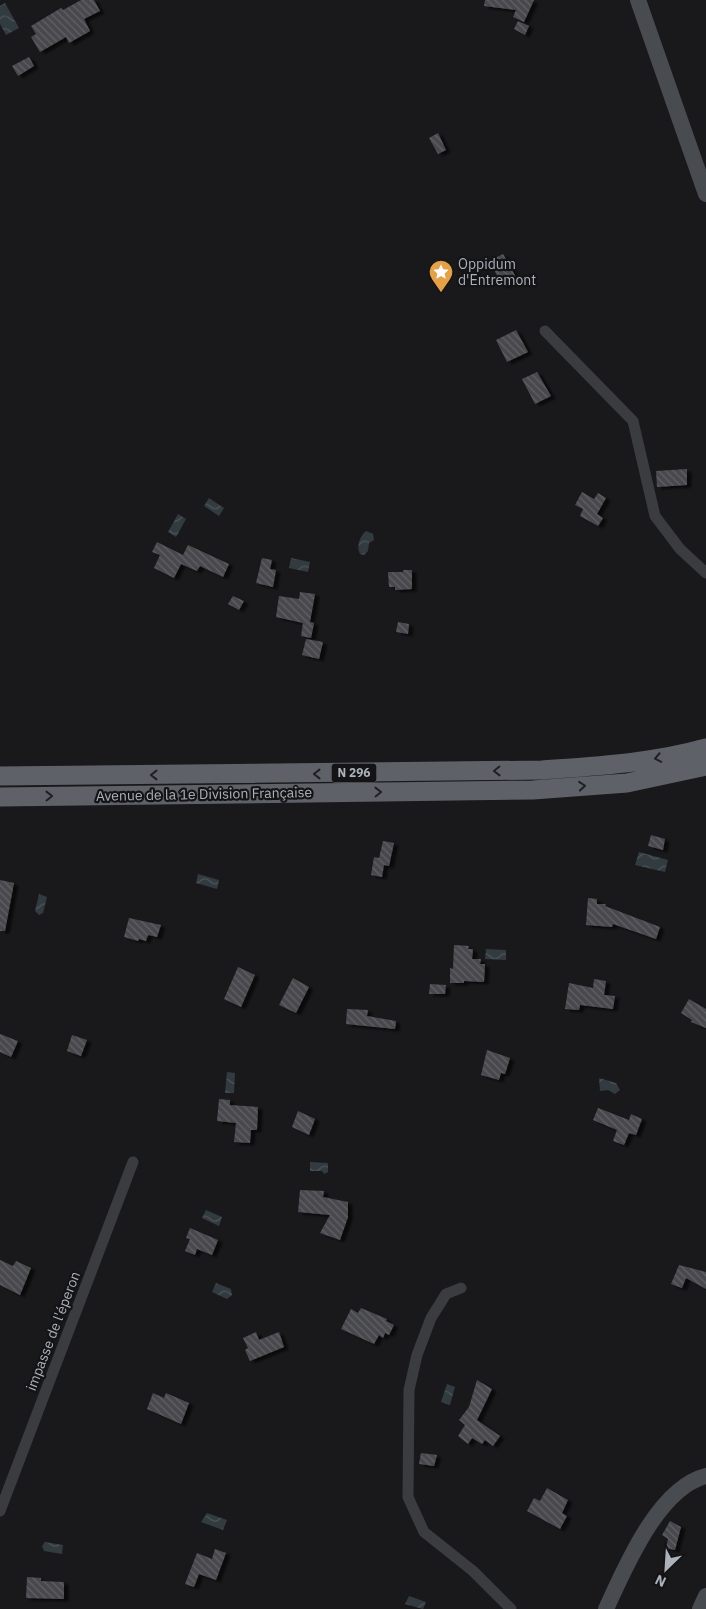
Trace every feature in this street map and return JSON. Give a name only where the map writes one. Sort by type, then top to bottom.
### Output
[{"type":"highway","name":"Avenue de la 1e Division Française","points":[[0,776],[542,770],[646,760],[706,748]]},
{"type":"highway","name":"Avenue de la 1e Division Française","points":[[0,797],[533,790],[627,783],[706,766]]},
{"type":"main road","points":[[638,0],[706,194]]},
{"type":"main road","points":[[648,0],[706,167]]},
{"type":"main road","points":[[606,1609],[638,1544],[660,1512],[687,1484],[704,1476]]},
{"type":"main road","points":[[700,1609],[706,1596]]},
{"type":"street","points":[[545,331],[633,421],[655,516],[680,549],[706,573]]},
{"type":"street","name":"impasse de l'éperon","points":[[0,1511],[133,1162]]},
{"type":"street","points":[[461,1288],[446,1294],[431,1318],[417,1355],[409,1390],[408,1496],[424,1532],[473,1571],[511,1609]]},
{"type":"water","points":[[5,3],[19,28],[6,35],[0,24],[0,6]]},
{"type":"water","points":[[209,498],[224,508],[219,516],[204,506]]},
{"type":"water","points":[[178,514],[186,519],[176,537],[168,532]]},
{"type":"water","points":[[366,531],[373,534],[374,540],[369,543],[368,551],[364,555],[360,554],[359,545],[360,538]]},
{"type":"water","points":[[291,558],[310,562],[308,572],[289,568]]},
{"type":"water","points":[[639,852],[668,860],[665,872],[635,865]]},
{"type":"water","points":[[198,874],[219,880],[217,889],[196,883]]},
{"type":"water","points":[[39,894],[47,897],[43,913],[39,915],[35,911]]},
{"type":"water","points":[[486,949],[506,950],[506,960],[485,959]]},
{"type":"water","points":[[227,1072],[235,1073],[234,1093],[225,1093]]},
{"type":"water","points":[[599,1078],[616,1083],[620,1090],[615,1094],[608,1090],[600,1091]]},
{"type":"water","points":[[310,1162],[328,1163],[328,1172],[324,1174],[322,1171],[310,1171]]},
{"type":"water","points":[[206,1210],[222,1217],[219,1226],[202,1218]]},
{"type":"water","points":[[216,1283],[231,1289],[232,1295],[227,1299],[212,1292]]},
{"type":"water","points":[[447,1384],[455,1387],[450,1405],[441,1402]]},
{"type":"water","points":[[207,1513],[227,1520],[223,1530],[201,1522]]},
{"type":"water","points":[[45,1542],[63,1545],[62,1554],[44,1551],[42,1546]]},
{"type":"water","points":[[409,1596],[426,1602],[423,1609],[405,1604]]},
{"type":"building","points":[[81,0],[94,0],[100,11],[84,19],[90,31],[69,43],[66,37],[40,52],[31,37],[36,34],[31,26],[61,8],[63,10]]},
{"type":"building","points":[[485,0],[534,0],[524,22],[513,17],[516,10],[484,6]]},
{"type":"building","points":[[518,21],[529,26],[525,35],[514,29]]},
{"type":"building","points":[[29,57],[34,66],[18,76],[12,66]]},
{"type":"building","points":[[438,133],[446,150],[438,154],[429,138]]},
{"type":"building","points":[[503,254],[517,279],[503,286],[489,261]]},
{"type":"building","points":[[516,330],[528,352],[507,362],[496,340]]},
{"type":"building","points":[[537,372],[551,396],[535,404],[522,379]]},
{"type":"building","points":[[687,469],[687,485],[657,487],[656,471]]},
{"type":"building","points":[[582,492],[594,499],[598,493],[606,498],[597,514],[603,518],[598,526],[580,516],[583,509],[575,505]]},
{"type":"building","points":[[157,542],[183,555],[188,545],[229,564],[223,577],[200,566],[197,571],[181,564],[174,578],[154,568],[160,555],[152,552]]},
{"type":"building","points":[[262,558],[272,560],[270,569],[276,570],[273,587],[256,583]]},
{"type":"building","points":[[403,570],[412,570],[412,589],[395,590],[395,587],[389,587],[388,572],[403,572]]},
{"type":"building","points":[[300,592],[315,594],[310,622],[314,623],[311,638],[301,636],[303,623],[276,617],[279,596],[299,599]]},
{"type":"building","points":[[233,596],[244,601],[239,610],[228,604]]},
{"type":"building","points":[[398,622],[409,624],[408,634],[396,632]]},
{"type":"building","points":[[306,639],[323,642],[319,659],[302,655]]},
{"type":"building","points":[[651,835],[665,839],[663,850],[648,846]]},
{"type":"building","points":[[383,841],[394,843],[389,866],[384,865],[382,877],[371,875],[374,857],[379,858]]},
{"type":"building","points":[[0,880],[14,883],[5,931],[0,931]]},
{"type":"building","points":[[588,898],[597,899],[597,904],[606,904],[605,906],[660,927],[656,939],[613,924],[612,927],[586,925]]},
{"type":"building","points":[[129,918],[161,925],[157,937],[148,935],[146,941],[139,939],[138,941],[124,937]]},
{"type":"building","points":[[454,945],[469,946],[468,949],[473,949],[472,959],[481,959],[480,964],[485,964],[484,982],[464,981],[464,983],[450,983],[450,968],[453,969]]},
{"type":"building","points":[[238,967],[255,975],[241,1007],[224,999]]},
{"type":"building","points":[[293,978],[309,987],[296,1013],[279,1005]]},
{"type":"building","points":[[594,979],[606,981],[604,995],[615,996],[613,1009],[580,1005],[579,1010],[565,1009],[569,983],[593,988]]},
{"type":"building","points":[[430,984],[446,985],[445,994],[429,994]]},
{"type":"building","points":[[689,999],[706,1009],[706,1028],[691,1022],[692,1020],[681,1013]]},
{"type":"building","points":[[347,1009],[368,1010],[367,1016],[396,1021],[395,1029],[346,1024]]},
{"type":"building","points":[[0,1034],[18,1041],[11,1057],[0,1052]]},
{"type":"building","points":[[72,1035],[87,1040],[81,1056],[67,1051]]},
{"type":"building","points":[[487,1050],[510,1058],[505,1074],[501,1073],[499,1080],[481,1075]]},
{"type":"building","points":[[219,1099],[230,1100],[230,1105],[258,1107],[257,1130],[251,1130],[250,1143],[234,1142],[236,1123],[217,1121]]},
{"type":"building","points":[[598,1108],[629,1120],[631,1114],[642,1119],[636,1135],[629,1133],[624,1145],[613,1141],[617,1130],[593,1120]]},
{"type":"building","points":[[298,1111],[315,1119],[309,1135],[292,1127]]},
{"type":"building","points":[[300,1190],[324,1191],[323,1197],[348,1202],[348,1217],[340,1240],[320,1233],[330,1215],[298,1212]]},
{"type":"building","points":[[190,1228],[218,1240],[212,1255],[197,1249],[195,1255],[185,1251],[190,1239],[186,1238]]},
{"type":"building","points":[[0,1260],[13,1266],[16,1261],[31,1268],[20,1295],[0,1285]]},
{"type":"building","points":[[679,1265],[706,1272],[706,1289],[686,1278],[682,1288],[671,1284]]},
{"type":"building","points":[[361,1308],[387,1319],[386,1321],[394,1325],[389,1335],[385,1333],[383,1338],[379,1335],[374,1344],[341,1329],[351,1309],[358,1313]]},
{"type":"building","points":[[256,1332],[259,1340],[279,1332],[284,1347],[250,1361],[245,1350],[248,1348],[243,1338]]},
{"type":"building","points":[[477,1380],[492,1389],[477,1420],[500,1436],[493,1446],[485,1440],[482,1444],[472,1438],[468,1444],[458,1436],[465,1425],[459,1420],[469,1407]]},
{"type":"building","points":[[153,1393],[164,1398],[166,1393],[189,1403],[181,1424],[147,1409]]},
{"type":"building","points":[[421,1453],[437,1455],[434,1466],[419,1464]]},
{"type":"building","points":[[547,1488],[568,1500],[562,1513],[567,1516],[560,1529],[527,1511],[534,1498],[540,1501]]},
{"type":"building","points":[[670,1521],[681,1527],[675,1550],[666,1548],[668,1539],[662,1535]]},
{"type":"building","points":[[215,1549],[226,1553],[216,1580],[199,1574],[194,1587],[185,1584],[197,1553],[212,1559]]},
{"type":"building","points":[[27,1577],[41,1578],[41,1581],[64,1582],[64,1599],[26,1598]]},
{"type":"place","name":"Oppidum d'Entremont","points":[[441,293]]}]
